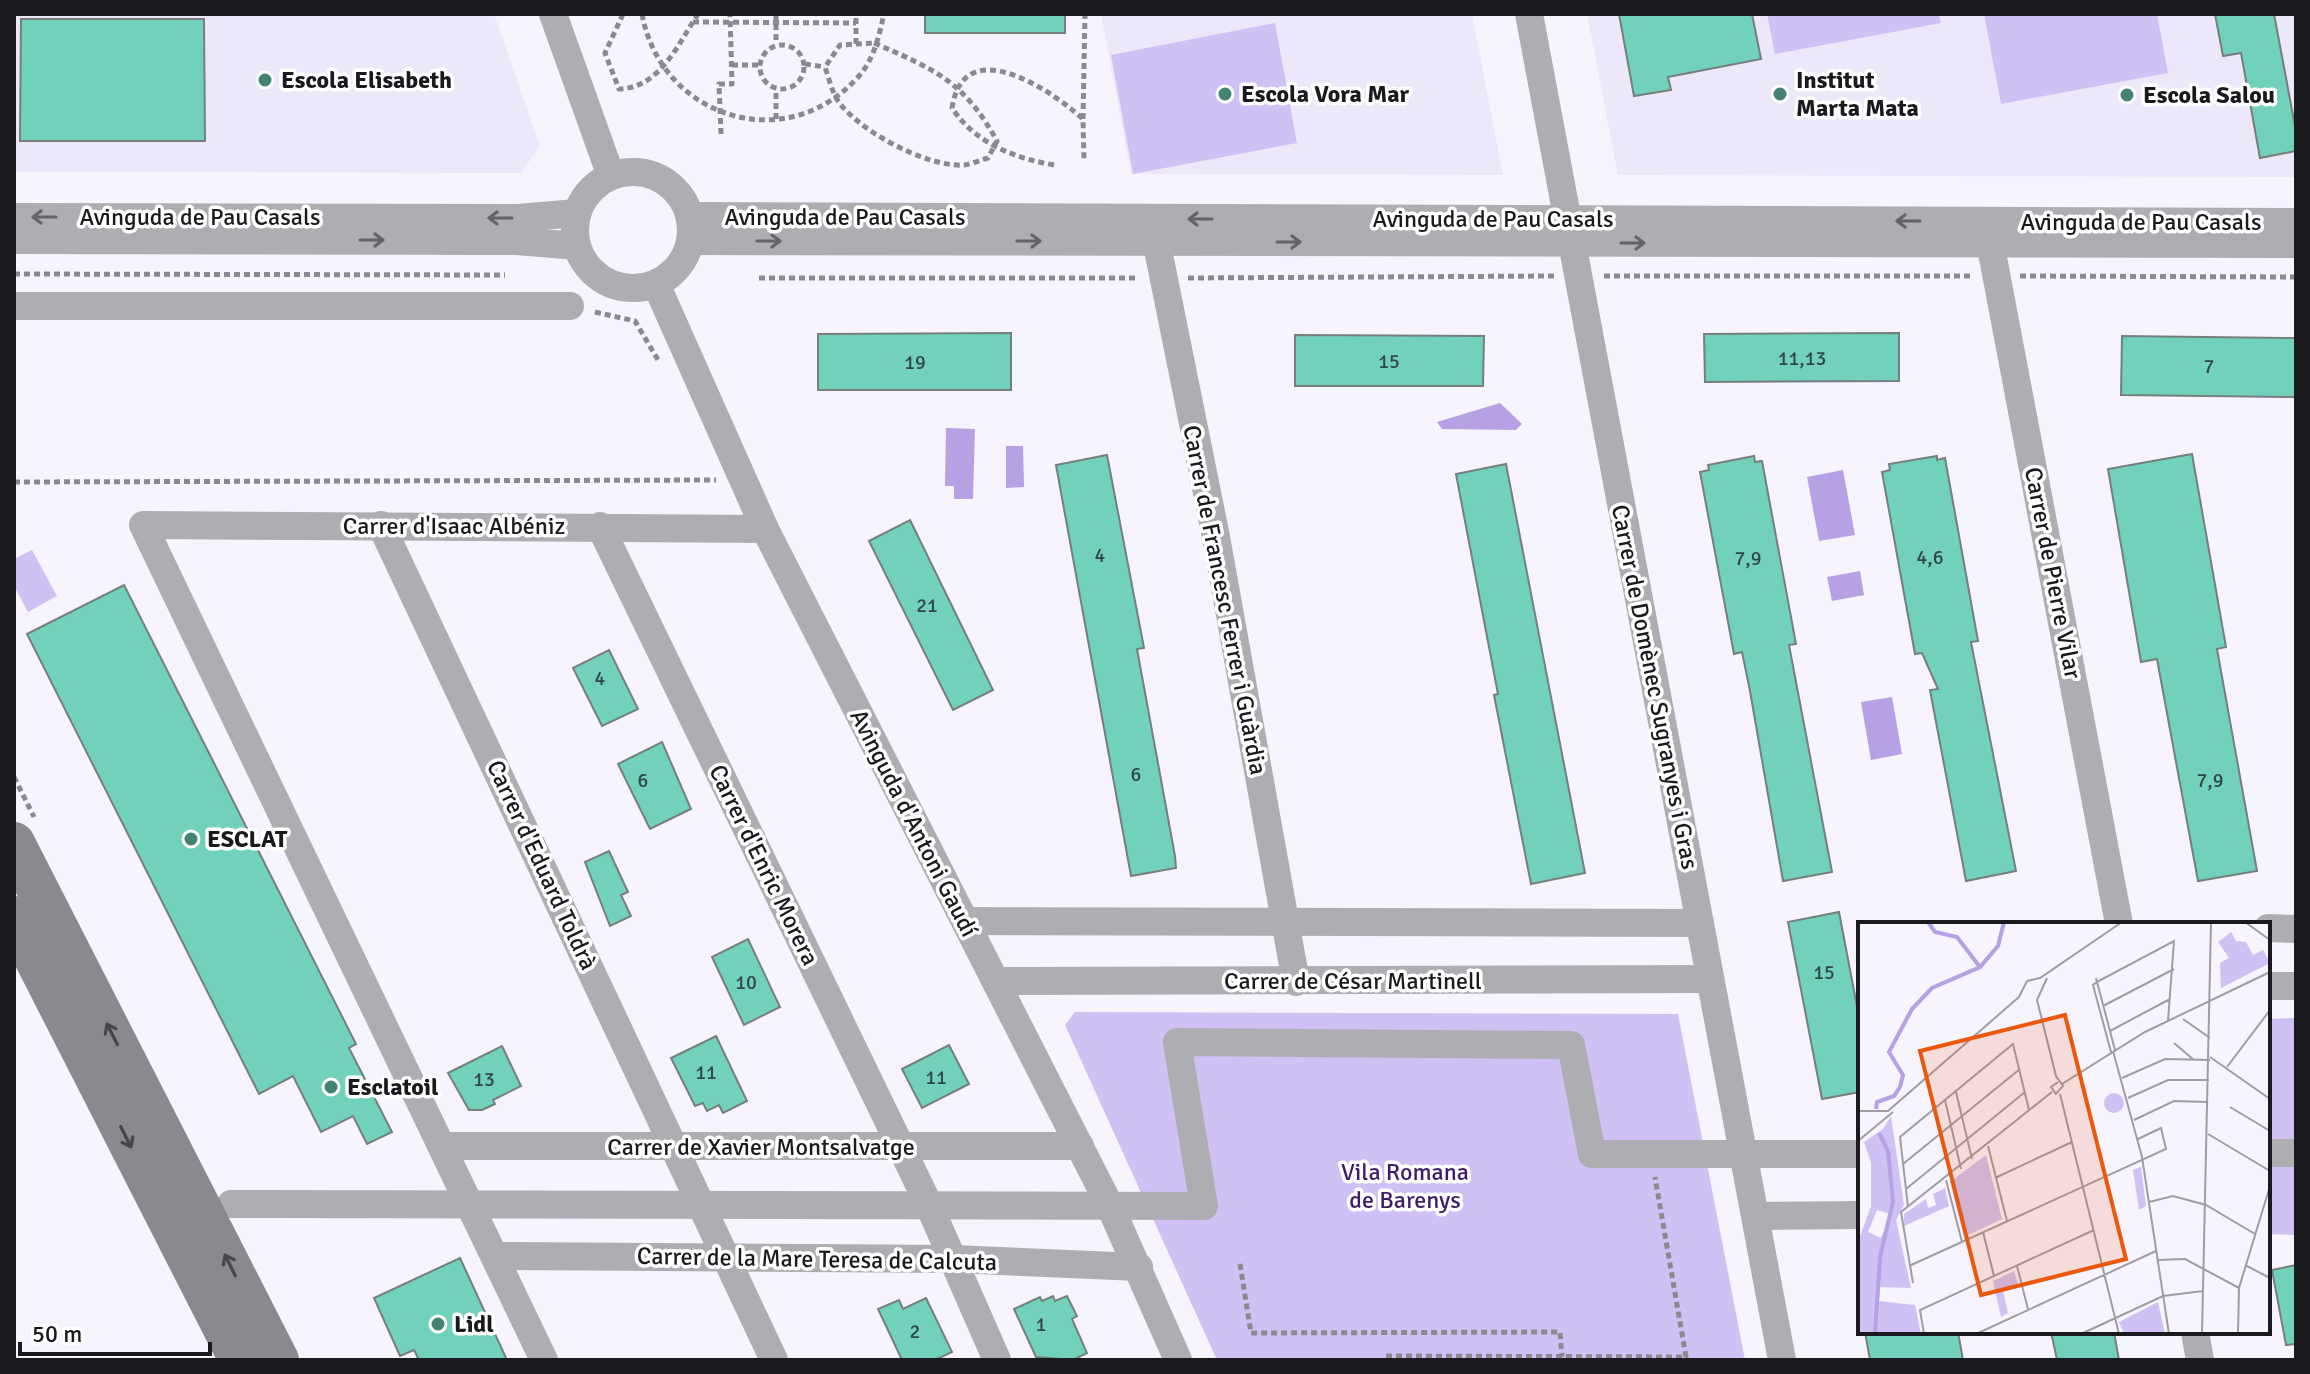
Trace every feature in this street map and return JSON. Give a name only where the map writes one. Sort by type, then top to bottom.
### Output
[{"type":"street","points":[[553,14],[611,176]]},
{"type":"street","name":"Carrer de Domènec Sugranyes i Gras","points":[[1529,14],[1782,1360]]},
{"type":"street","points":[[633,172],[664,180],[680,196],[690,228],[675,271],[656,284],[634,289],[612,285],[586,265],[577,246],[577,213],[585,197],[611,176],[633,172]]},
{"type":"street","name":"Avinguda de Pau Casals","points":[[14,217],[518,218],[577,213]]},
{"type":"street","name":"Avinguda de Pau Casals","points":[[1988,233],[2296,222]]},
{"type":"street","name":"Avinguda de Pau Casals","points":[[690,228],[1988,233],[2296,244]]},
{"type":"street","name":"Carrer de Francesc Ferrer i Guàrdia","points":[[1154,230],[1216,537],[1296,982]]},
{"type":"street","name":"Carrer de Pierre Vilar","points":[[1988,233],[2119,922]]},
{"type":"street","name":"Avinguda de Pau Casals","points":[[14,240],[517,241],[577,246]]},
{"type":"street","name":"Avinguda d'Antoni Gaudí","points":[[656,284],[745,480],[751,528],[996,981],[1110,1206],[1178,1360]]},
{"type":"street","points":[[14,306],[570,306]]},
{"type":"street","name":"Carrer d'Isaac Albéniz","points":[[442,1146],[143,525],[751,528]]},
{"type":"street","name":"Carrer d'Eduard Toldrà","points":[[381,525],[774,1360]]},
{"type":"street","name":"Carrer d'Enric Morera","points":[[600,526],[928,1203],[997,1360]]},
{"type":"street","points":[[618,561],[646,526]]},
{"type":"street","points":[[14,843],[278,1360]]},
{"type":"street","points":[[14,917],[240,1360]]},
{"type":"street","points":[[965,921],[1700,923]]},
{"type":"street","points":[[2270,928],[2296,929]]},
{"type":"street","name":"Carrer de César Martinell","points":[[996,981],[1710,979]]},
{"type":"street","points":[[2270,986],[2296,986]]},
{"type":"street","points":[[231,1204],[928,1203],[1204,1206],[1177,1042],[1571,1045],[1592,1154],[1858,1154]]},
{"type":"street","points":[[850,1147],[880,1105]]},
{"type":"street","points":[[628,1147],[657,1108]]},
{"type":"street","points":[[442,1146],[544,1360]]},
{"type":"street","name":"Carrer de Xavier Montsalvatge","points":[[442,1146],[1080,1146]]},
{"type":"street","points":[[2270,1153],[2296,1153]]},
{"type":"street","points":[[1757,1216],[1858,1215]]},
{"type":"street","name":"Carrer de la Mare Teresa de Calcuta","points":[[495,1256],[953,1259],[1139,1267]]},
{"type":"street","points":[[516,1300],[544,1256]]},
{"type":"street","points":[[746,1299],[778,1257]]},
{"type":"street","points":[[968,1293],[994,1261]]},
{"type":"street","points":[[2195,1334],[2200,1360]]},
{"type":"path","points":[[623,14],[605,53],[619,89],[637,88],[662,69],[698,14]]},
{"type":"path","points":[[642,14],[646,39],[662,69],[681,89],[705,107],[756,121],[792,116],[836,98],[860,75],[877,44],[884,14]]},
{"type":"path","points":[[721,134],[719,84],[732,84],[730,14]]},
{"type":"path","points":[[776,14],[776,44]]},
{"type":"path","points":[[856,14],[856,44]]},
{"type":"path","points":[[1084,161],[1085,14]]},
{"type":"path","points":[[693,22],[856,23]]},
{"type":"path","points":[[776,90],[795,86],[803,78],[805,64],[795,48],[776,44],[765,51],[759,65],[763,79],[776,90],[776,119]]},
{"type":"path","points":[[856,44],[877,44],[930,66],[977,105],[997,141],[988,158],[962,165],[930,159],[884,140],[859,123],[836,98],[825,67],[840,45],[856,44]]},
{"type":"path","points":[[805,64],[825,67]]},
{"type":"path","points":[[731,65],[759,65]]},
{"type":"path","points":[[1054,165],[1027,160],[994,145],[963,125],[952,108],[955,86],[966,76],[994,70],[1024,76],[1058,96],[1083,119]]},
{"type":"path","points":[[14,274],[505,275]]},
{"type":"path","points":[[759,278],[2296,277]]},
{"type":"path","points":[[570,306],[635,321],[664,372]]},
{"type":"path","points":[[706,466],[712,480],[751,528]]},
{"type":"path","points":[[14,482],[745,480]]},
{"type":"path","points":[[1386,1356],[1686,1357],[1651,1154]]},
{"type":"path","points":[[1240,1264],[1251,1333],[1560,1332],[1562,1357]]},
{"type":"shaded area","name":"Escola Elisabeth","points":[[14,14],[494,14],[540,146],[521,173],[14,172]]},
{"type":"shaded area","points":[[1101,14],[1472,14],[1503,175],[1131,174]]},
{"type":"shaded area","points":[[1587,14],[2296,14],[2296,177],[1618,175]]},
{"type":"shaded area","points":[[1500,403],[1522,424],[1516,430],[1442,429],[1437,422]]},
{"type":"shaded area","points":[[946,428],[975,429],[973,499],[954,499],[954,486],[945,486]]},
{"type":"shaded area","points":[[1006,446],[1023,446],[1024,487],[1006,488]]},
{"type":"shaded area","points":[[1843,470],[1855,535],[1819,541],[1807,477]]},
{"type":"shaded area","points":[[1860,571],[1864,595],[1832,601],[1827,577]]},
{"type":"shaded area","points":[[1892,697],[1902,754],[1871,760],[1861,702]]},
{"type":"green space","points":[[1767,14],[1939,14],[1941,23],[1775,54]]},
{"type":"green space","points":[[1984,14],[2157,14],[2168,73],[2001,104]]},
{"type":"green space","points":[[1275,23],[1297,143],[1133,174],[1111,55]]},
{"type":"green space","points":[[32,550],[57,596],[28,612],[14,586],[14,559]]},
{"type":"green space","name":"Vila Romana de Barenys","points":[[1075,1012],[1678,1014],[1745,1360],[1217,1360],[1065,1025]]},
{"type":"green space","points":[[2294,1018],[2296,1235],[2270,1234],[2270,1019]]},
{"type":"building","points":[[925,14],[1065,14],[1065,33],[925,33]]},
{"type":"building","points":[[1619,14],[1752,14],[1761,59],[1668,77],[1671,90],[1634,96]]},
{"type":"building","points":[[2215,14],[2274,14],[2296,131],[2296,151],[2260,158],[2241,53],[2223,56]]},
{"type":"building","points":[[21,19],[204,19],[205,141],[20,141]]},
{"type":"building","points":[[1011,333],[1011,390],[818,390],[818,334]]},
{"type":"building","points":[[1899,333],[1899,381],[1705,382],[1704,334]]},
{"type":"building","points":[[1295,335],[1484,336],[1483,386],[1295,386]]},
{"type":"building","points":[[2122,336],[2296,338],[2296,397],[2121,395]]},
{"type":"building","points":[[2192,454],[2226,647],[2217,649],[2257,871],[2198,881],[2157,659],[2141,662],[2108,469]]},
{"type":"building","points":[[1107,455],[1144,648],[1137,649],[1176,868],[1131,876],[1056,465]]},
{"type":"building","points":[[1754,456],[1755,462],[1762,461],[1796,644],[1789,645],[1832,872],[1783,881],[1750,691],[1742,652],[1734,654],[1700,472],[1709,470],[1708,465]]},
{"type":"building","points":[[1937,456],[1937,460],[1945,458],[1978,641],[1971,642],[2016,871],[1966,881],[1930,690],[1938,689],[1922,653],[1915,654],[1882,472],[1890,470],[1889,464]]},
{"type":"building","points":[[1506,464],[1585,873],[1531,884],[1456,474]]},
{"type":"building","points":[[910,520],[993,690],[953,710],[869,541]]},
{"type":"building","name":"ESCLAT","points":[[124,585],[356,1044],[349,1048],[392,1132],[367,1144],[353,1116],[321,1132],[293,1076],[259,1094],[27,634]]},
{"type":"building","points":[[609,650],[638,709],[602,726],[573,668]]},
{"type":"building","points":[[662,742],[691,809],[650,829],[618,764]]},
{"type":"building","points":[[609,851],[628,892],[621,895],[631,916],[610,926],[585,862]]},
{"type":"building","points":[[1839,912],[1858,1012],[1858,1092],[1822,1099],[1788,922]]},
{"type":"building","points":[[748,939],[780,1007],[744,1025],[712,957]]},
{"type":"building","points":[[716,1036],[747,1101],[723,1113],[719,1105],[707,1111],[703,1103],[695,1106],[671,1058]]},
{"type":"building","points":[[949,1045],[969,1084],[922,1108],[902,1069]]},
{"type":"building","points":[[502,1046],[521,1086],[493,1100],[495,1104],[482,1110],[469,1110],[448,1073]]},
{"type":"building","name":"Lidl","points":[[460,1258],[507,1360],[419,1360],[414,1350],[400,1356],[374,1298]]},
{"type":"building","points":[[2296,1265],[2296,1344],[2286,1345],[2272,1270]]},
{"type":"building","points":[[1053,1296],[1055,1301],[1067,1296],[1077,1316],[1072,1319],[1087,1353],[1073,1360],[1036,1357],[1014,1309],[1040,1297],[1042,1301]]},
{"type":"building","points":[[926,1298],[952,1352],[935,1360],[902,1360],[878,1309],[899,1300],[903,1309]]},
{"type":"building","points":[[1865,1334],[1958,1334],[1963,1360],[1870,1360]]},
{"type":"building","points":[[2051,1334],[2114,1334],[2119,1360],[2057,1360]]},
{"type":"place","name":"Escola Elisabeth","points":[[265,80]]},
{"type":"place","name":"Escola Vora Mar","points":[[1225,94]]},
{"type":"place","name":"Institut Marta Mata","points":[[1780,94]]},
{"type":"place","name":"Escola Salou","points":[[2127,95]]},
{"type":"place","name":"ESCLAT","points":[[191,839]]},
{"type":"place","name":"Esclatoil","points":[[331,1087]]},
{"type":"place","name":"Lidl","points":[[438,1324]]}]
